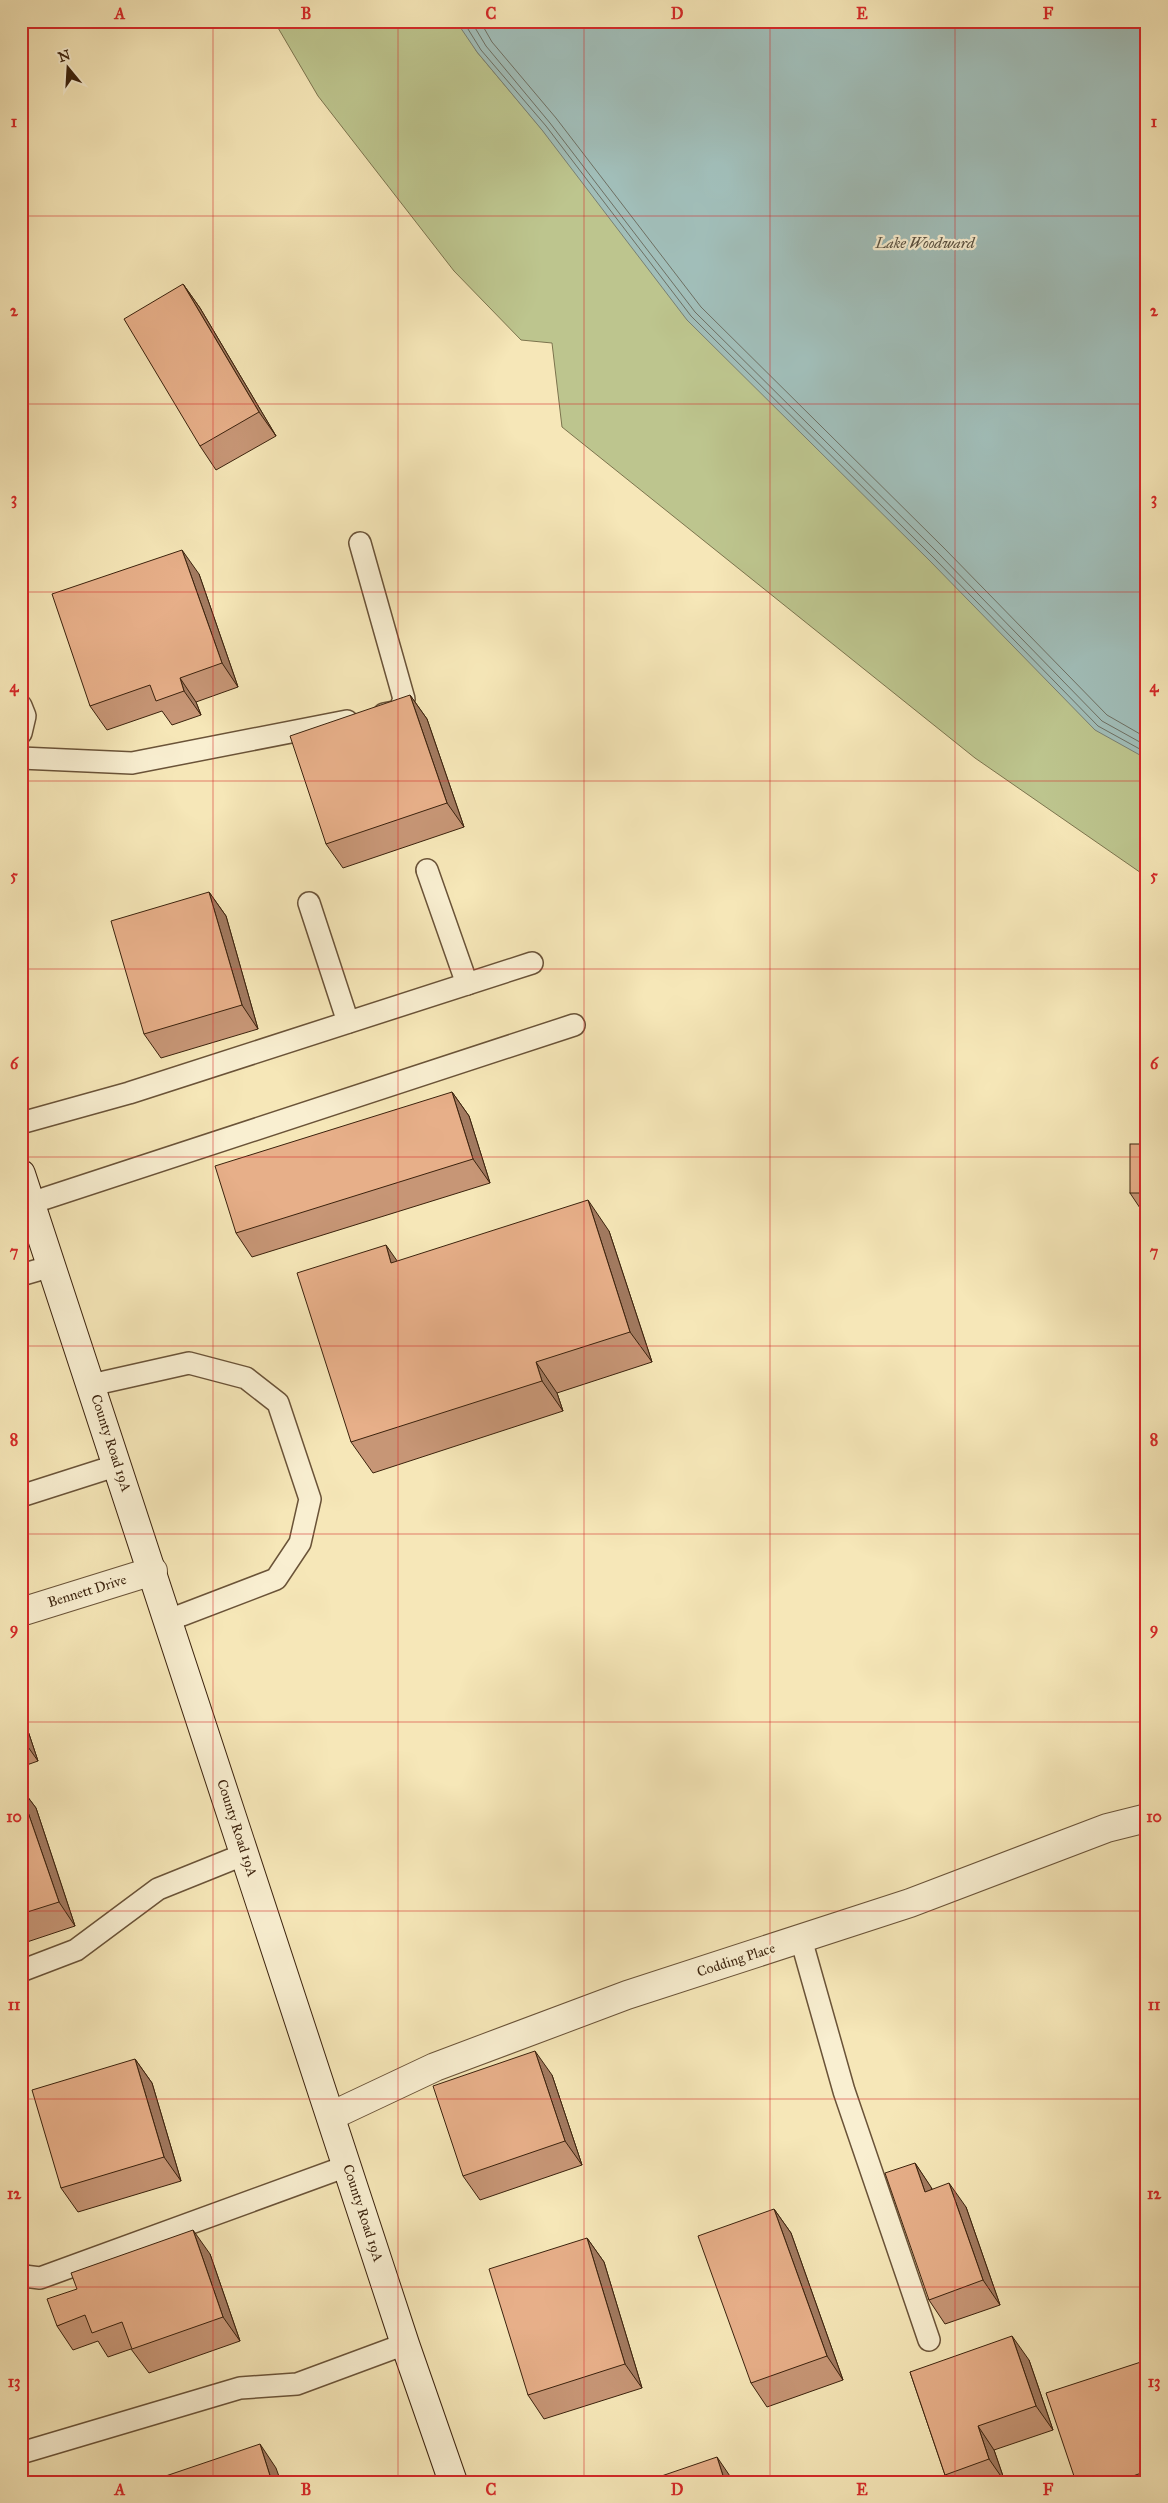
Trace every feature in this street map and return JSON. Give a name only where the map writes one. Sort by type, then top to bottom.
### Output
[{"type":"main road","name":"County Road 19A","points":[[21,1174],[452,2482]]},
{"type":"main road","name":"Bennett Drive","points":[[21,1612],[153,1571]]},
{"type":"main road","name":"Codding Place","points":[[331,2116],[435,2067],[627,1995],[910,1903],[1107,1828],[1147,1818]]},
{"type":"lane","points":[[21,758],[132,763],[399,711],[404,699],[360,543]]},
{"type":"lane","points":[[21,706],[25,716],[21,732]]},
{"type":"lane","points":[[427,870],[467,984]]},
{"type":"lane","points":[[308,903],[348,1022]]},
{"type":"lane","points":[[21,1123],[129,1093],[532,963]]},
{"type":"lane","points":[[31,1202],[574,1025]]},
{"type":"lane","points":[[21,1275],[52,1266]]},
{"type":"lane","points":[[91,1385],[189,1363],[246,1378],[278,1403],[310,1499],[300,1543],[276,1579],[169,1620]]},
{"type":"lane","points":[[21,1496],[118,1465]]},
{"type":"lane","points":[[21,1971],[76,1950],[158,1889],[245,1854]]},
{"type":"lane","points":[[801,1939],[844,2091],[929,2340]]},
{"type":"lane","points":[[21,2273],[24,2276],[40,2278],[347,2166]]},
{"type":"lane","points":[[21,2453],[240,2388],[297,2384],[405,2344]]},
{"type":"green space","points":[[274,21],[459,21],[477,52],[570,163],[1147,669],[1147,873],[1144,875],[975,758],[562,427],[552,343],[521,340],[454,271],[318,96]]},
{"type":"water","name":"Lake Woodward","points":[[456,21],[1147,21],[1147,759],[1095,730],[930,561],[687,320],[542,130],[477,52]]},
{"type":"building","points":[[183,284],[259,412],[200,446],[124,319]]},
{"type":"building","points":[[182,550],[222,663],[180,678],[184,691],[156,701],[150,685],[90,706],[52,594]]},
{"type":"building","points":[[410,695],[447,803],[326,844],[290,736]]},
{"type":"building","points":[[209,892],[242,1005],[144,1034],[111,921]]},
{"type":"building","points":[[452,1092],[473,1159],[236,1233],[215,1166]]},
{"type":"building","points":[[1130,1144],[1147,1144],[1147,1193],[1130,1193]]},
{"type":"building","points":[[588,1200],[630,1332],[536,1362],[542,1381],[351,1442],[297,1273],[386,1245],[391,1263]]},
{"type":"building","points":[[21,1792],[59,1902],[21,1914]]},
{"type":"building","points":[[535,2051],[565,2141],[463,2176],[433,2086]]},
{"type":"building","points":[[135,2059],[164,2157],[61,2188],[32,2090]]},
{"type":"building","points":[[915,2163],[925,2192],[949,2183],[983,2280],[929,2300],[885,2173]]},
{"type":"building","points":[[774,2209],[827,2356],[751,2383],[698,2236]]},
{"type":"building","points":[[193,2230],[223,2317],[132,2349],[122,2322],[92,2333],[85,2315],[57,2326],[47,2299],[77,2289],[71,2273]]},
{"type":"building","points":[[587,2238],[625,2364],[528,2395],[489,2269]]},
{"type":"building","points":[[1012,2336],[1036,2406],[978,2426],[989,2459],[945,2475],[910,2372]]},
{"type":"building","points":[[1147,2360],[1147,2471],[1116,2482],[1076,2482],[1046,2393]]},
{"type":"building","points":[[260,2444],[272,2482],[148,2482]]},
{"type":"building","points":[[717,2457],[725,2482],[644,2482]]}]
